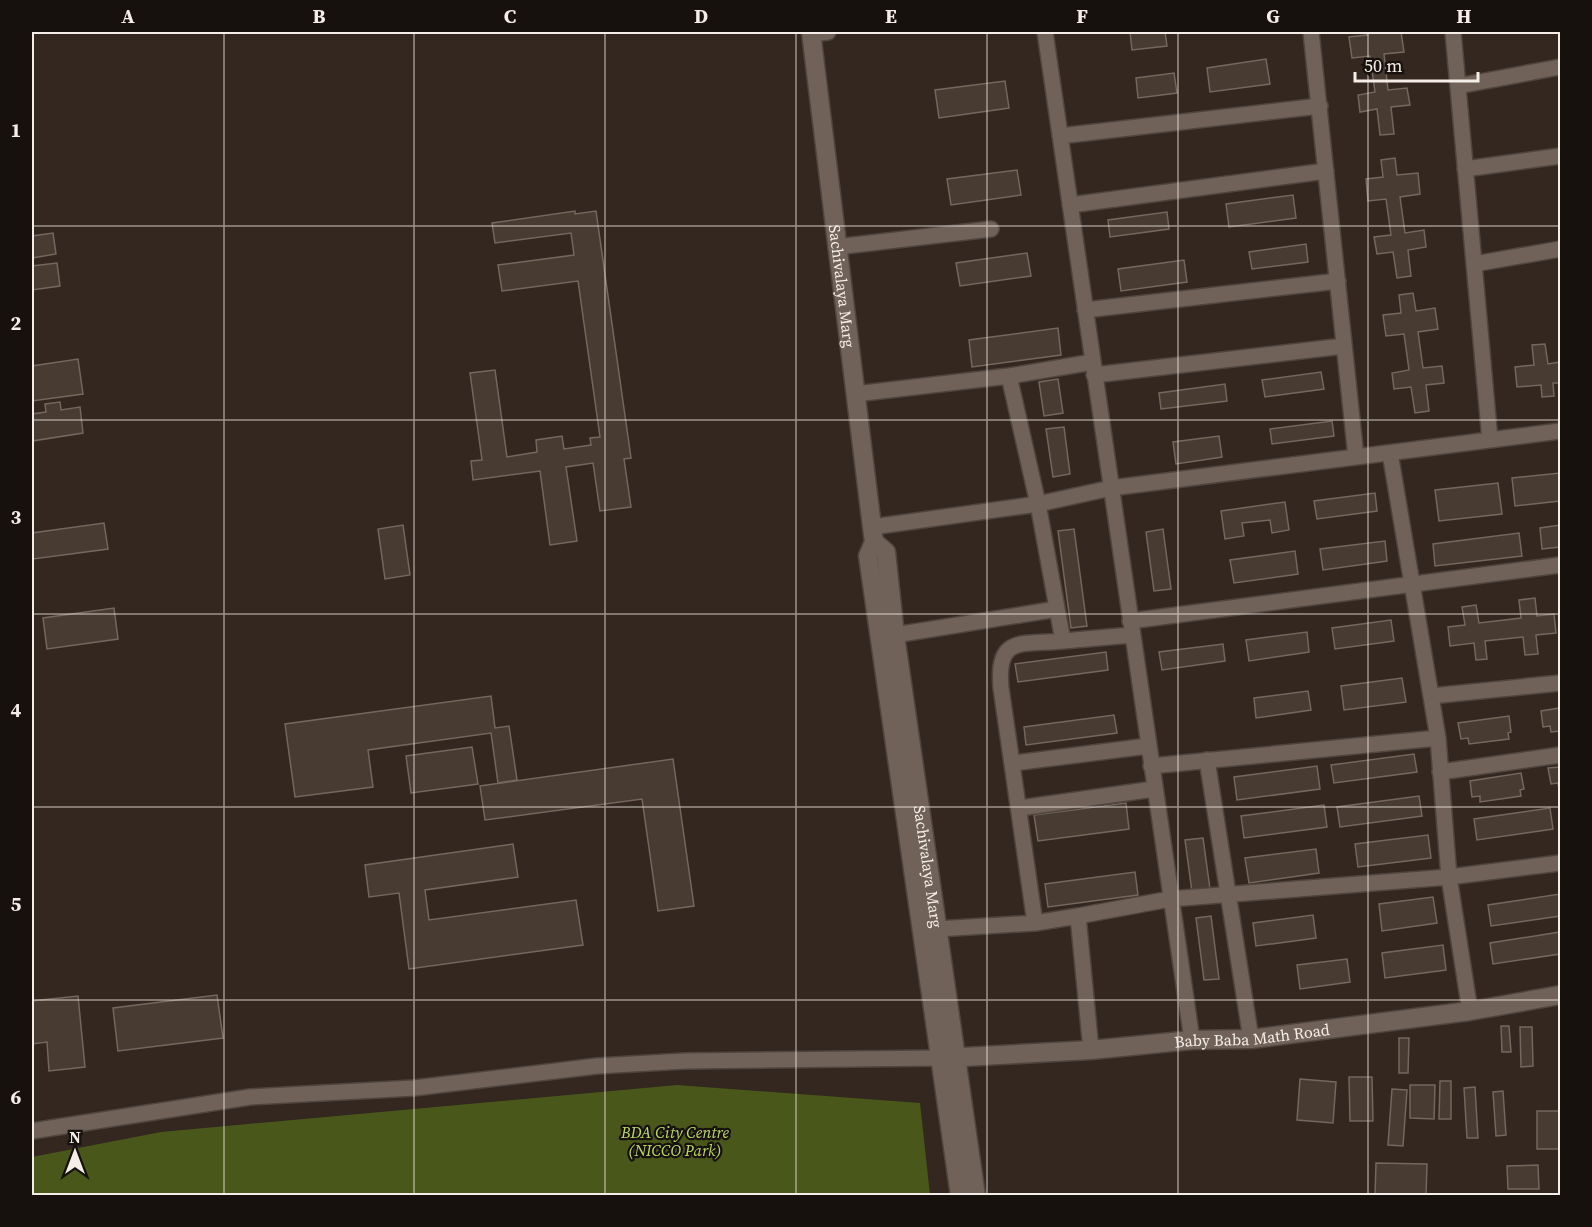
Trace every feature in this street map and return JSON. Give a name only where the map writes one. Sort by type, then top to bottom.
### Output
[{"type":"main road","name":"Sachivalaya Marg","points":[[817,32],[836,247],[873,535],[868,556],[948,1058],[976,1196]]},
{"type":"main road","name":"Sachivalaya Marg","points":[[873,535],[886,552],[895,635],[937,929],[960,1196]]},
{"type":"main road","name":"Baby Baba Math Road","points":[[948,1058],[1091,1050],[1192,1040],[1251,1039],[1470,1011],[1560,995]]},
{"type":"street","points":[[1045,32],[1192,1040]]},
{"type":"street","points":[[1311,32],[1356,457]]},
{"type":"street","points":[[1453,32],[1490,440]]},
{"type":"street","points":[[1458,86],[1560,67]]},
{"type":"street","points":[[1060,136],[1320,106]]},
{"type":"street","points":[[1465,169],[1560,156]]},
{"type":"street","points":[[1070,205],[1326,171]]},
{"type":"street","points":[[836,247],[991,229]]},
{"type":"street","points":[[1474,264],[1560,249]]},
{"type":"street","points":[[1085,310],[1338,281]]},
{"type":"street","points":[[855,394],[1009,376],[1344,346]]},
{"type":"street","points":[[1009,376],[1038,504],[1063,641]]},
{"type":"street","points":[[873,535],[1111,488],[1560,431]]},
{"type":"street","points":[[1389,453],[1414,585],[1438,738],[1449,877],[1470,1011]]},
{"type":"street","points":[[1035,923],[1014,763],[1001,688],[1001,660],[1005,650],[1014,646],[1063,641],[1131,628],[1560,565]]},
{"type":"street","points":[[895,635],[1057,609]]},
{"type":"street","points":[[1431,696],[1560,683]]},
{"type":"street","points":[[1151,766],[1438,738]]},
{"type":"street","points":[[1014,763],[1148,746]]},
{"type":"street","points":[[1440,772],[1560,755]]},
{"type":"street","points":[[1207,760],[1251,1039]]},
{"type":"street","points":[[1020,808],[1154,789]]},
{"type":"street","points":[[937,929],[1035,923],[1170,899],[1449,877],[1560,863]]},
{"type":"street","points":[[1078,916],[1091,1050]]},
{"type":"street","points":[[32,1131],[250,1097],[414,1088],[597,1066],[812,1058],[875,1060],[948,1058]]},
{"type":"green space","name":"BDA City Centre (NICCO Park)","points":[[677,1085],[920,1103],[930,1195],[32,1195],[32,1157],[161,1132]]},
{"type":"building","points":[[1130,32],[1165,32],[1167,46],[1132,50]]},
{"type":"building","points":[[1366,32],[1401,32],[1404,52],[1384,54],[1388,90],[1407,88],[1410,105],[1391,107],[1394,134],[1380,135],[1377,109],[1360,112],[1358,95],[1375,92],[1370,56],[1352,58],[1349,37],[1367,35]]},
{"type":"building","points":[[1266,59],[1270,84],[1210,92],[1207,68]]},
{"type":"building","points":[[1174,73],[1177,93],[1138,98],[1136,78]]},
{"type":"building","points":[[1005,81],[1009,108],[939,118],[935,90]]},
{"type":"building","points":[[1395,158],[1397,175],[1418,173],[1420,194],[1400,197],[1405,233],[1424,230],[1426,247],[1408,250],[1411,276],[1397,278],[1393,252],[1377,254],[1374,237],[1391,235],[1386,199],[1368,201],[1366,179],[1383,177],[1381,160]]},
{"type":"building","points":[[1017,170],[1021,195],[951,205],[947,179]]},
{"type":"building","points":[[1293,195],[1296,218],[1229,227],[1226,204]]},
{"type":"building","points":[[575,211],[575,214],[596,211],[631,458],[624,459],[631,507],[600,511],[593,463],[566,467],[577,541],[550,545],[540,471],[473,480],[471,461],[482,460],[470,373],[495,370],[507,457],[537,452],[536,440],[562,436],[564,449],[591,445],[590,438],[600,437],[578,281],[502,291],[498,265],[574,255],[571,233],[495,243],[492,223]]},
{"type":"building","points":[[1167,212],[1169,229],[1110,237],[1108,220]]},
{"type":"building","points":[[53,233],[56,254],[32,258],[32,236]]},
{"type":"building","points":[[1306,244],[1308,262],[1252,269],[1249,252]]},
{"type":"building","points":[[1027,253],[1031,276],[960,286],[956,263]]},
{"type":"building","points":[[1184,260],[1187,282],[1121,291],[1118,269]]},
{"type":"building","points":[[57,263],[60,286],[32,290],[32,266]]},
{"type":"building","points":[[1413,293],[1416,311],[1435,308],[1438,329],[1418,332],[1423,368],[1442,366],[1444,383],[1426,385],[1429,411],[1415,413],[1411,387],[1394,389],[1392,373],[1409,370],[1404,334],[1386,336],[1383,315],[1401,313],[1399,295]]},
{"type":"building","points":[[1058,328],[1061,355],[972,367],[969,340]]},
{"type":"building","points":[[1545,344],[1548,364],[1560,362],[1560,383],[1553,383],[1554,396],[1542,397],[1541,385],[1517,387],[1515,367],[1534,365],[1532,345]]},
{"type":"building","points":[[78,359],[83,394],[32,401],[32,366]]},
{"type":"building","points":[[1321,372],[1324,389],[1265,397],[1262,380]]},
{"type":"building","points":[[1058,379],[1063,413],[1044,416],[1039,382]]},
{"type":"building","points":[[1225,384],[1227,401],[1161,409],[1159,393]]},
{"type":"building","points":[[60,402],[61,410],[80,407],[83,433],[32,441],[32,414],[46,412],[45,404]]},
{"type":"building","points":[[1332,421],[1334,436],[1272,444],[1270,429]]},
{"type":"building","points":[[1064,427],[1070,474],[1053,477],[1046,429]]},
{"type":"building","points":[[1219,436],[1222,457],[1176,464],[1173,442]]},
{"type":"building","points":[[1560,473],[1560,501],[1515,506],[1512,478]]},
{"type":"building","points":[[1498,483],[1502,514],[1439,521],[1435,490]]},
{"type":"building","points":[[1375,493],[1377,511],[1317,519],[1314,501]]},
{"type":"building","points":[[1285,502],[1289,530],[1272,533],[1270,520],[1242,523],[1244,536],[1225,539],[1221,511]]},
{"type":"building","points":[[104,523],[108,549],[33,559],[32,533]]},
{"type":"building","points":[[403,525],[410,575],[385,579],[378,529]]},
{"type":"building","points":[[1560,525],[1560,547],[1542,549],[1540,528]]},
{"type":"building","points":[[1074,529],[1087,626],[1071,628],[1058,531]]},
{"type":"building","points":[[1163,529],[1171,589],[1154,591],[1146,532]]},
{"type":"building","points":[[1519,533],[1522,556],[1435,566],[1433,544]]},
{"type":"building","points":[[1385,541],[1387,561],[1323,570],[1320,549]]},
{"type":"building","points":[[1295,551],[1298,574],[1234,583],[1230,560]]},
{"type":"building","points":[[1535,598],[1537,616],[1554,614],[1556,633],[1536,635],[1538,654],[1525,655],[1523,637],[1485,641],[1487,659],[1476,660],[1474,643],[1450,646],[1448,627],[1465,625],[1462,607],[1476,605],[1479,623],[1521,618],[1519,600]]},
{"type":"building","points":[[114,608],[118,639],[47,649],[43,618]]},
{"type":"building","points":[[1391,620],[1394,641],[1335,649],[1332,628]]},
{"type":"building","points":[[1307,632],[1309,652],[1249,661],[1246,640]]},
{"type":"building","points":[[1223,644],[1225,661],[1162,670],[1159,652]]},
{"type":"building","points":[[1106,652],[1108,670],[1018,682],[1015,664]]},
{"type":"building","points":[[1402,678],[1406,702],[1344,710],[1341,686]]},
{"type":"building","points":[[1308,691],[1311,710],[1256,718],[1254,698]]},
{"type":"building","points":[[491,696],[495,728],[509,726],[517,780],[498,783],[491,733],[368,750],[373,787],[295,797],[285,724]]},
{"type":"building","points":[[1560,708],[1560,731],[1551,732],[1550,726],[1543,727],[1541,711]]},
{"type":"building","points":[[1114,715],[1117,733],[1026,745],[1024,727]]},
{"type":"building","points":[[1509,716],[1511,732],[1508,733],[1509,739],[1469,744],[1468,738],[1461,739],[1458,723]]},
{"type":"building","points":[[472,747],[478,784],[411,793],[406,756]]},
{"type":"building","points":[[1414,754],[1417,772],[1334,783],[1331,765]]},
{"type":"building","points":[[673,759],[694,906],[658,911],[642,799],[485,820],[480,786]]},
{"type":"building","points":[[1317,766],[1320,789],[1237,800],[1234,777]]},
{"type":"building","points":[[1560,767],[1559,789],[1558,783],[1551,784],[1548,768]]},
{"type":"building","points":[[1521,773],[1524,789],[1520,790],[1521,796],[1480,802],[1480,796],[1472,797],[1470,781]]},
{"type":"building","points":[[1419,796],[1422,816],[1340,827],[1337,807]]},
{"type":"building","points":[[1126,803],[1129,829],[1038,841],[1034,815]]},
{"type":"building","points":[[1324,805],[1327,827],[1244,838],[1241,816]]},
{"type":"building","points":[[1550,808],[1553,829],[1477,840],[1474,819]]},
{"type":"building","points":[[1428,835],[1431,858],[1358,867],[1355,844]]},
{"type":"building","points":[[1203,838],[1210,889],[1192,892],[1185,840]]},
{"type":"building","points":[[513,844],[518,877],[425,890],[429,920],[576,900],[583,945],[409,969],[399,893],[369,897],[365,865]]},
{"type":"building","points":[[1316,849],[1319,873],[1249,883],[1245,858]]},
{"type":"building","points":[[1135,872],[1138,895],[1048,907],[1045,884]]},
{"type":"building","points":[[1560,894],[1560,916],[1491,926],[1488,905]]},
{"type":"building","points":[[1433,897],[1437,923],[1382,931],[1379,904]]},
{"type":"building","points":[[1313,915],[1316,938],[1256,946],[1253,923]]},
{"type":"building","points":[[1211,916],[1219,979],[1204,980],[1196,918]]},
{"type":"building","points":[[1560,932],[1560,954],[1493,964],[1490,943]]},
{"type":"building","points":[[1443,945],[1446,970],[1385,978],[1382,953]]},
{"type":"building","points":[[1347,959],[1350,982],[1300,989],[1297,965]]},
{"type":"building","points":[[217,995],[223,1038],[118,1051],[113,1008]]},
{"type":"building","points":[[78,996],[85,1067],[49,1071],[47,1042],[32,1044],[32,1001]]},
{"type":"building","points":[[1501,1026],[1509,1026],[1511,1052],[1502,1052]]},
{"type":"building","points":[[1520,1027],[1532,1027],[1533,1066],[1521,1067]]},
{"type":"building","points":[[1399,1038],[1409,1038],[1408,1073],[1399,1073]]},
{"type":"building","points":[[1349,1077],[1372,1077],[1373,1121],[1350,1121]]},
{"type":"building","points":[[1300,1079],[1336,1082],[1333,1123],[1297,1120]]},
{"type":"building","points":[[1440,1081],[1451,1081],[1451,1119],[1439,1119]]},
{"type":"building","points":[[1410,1085],[1435,1085],[1434,1119],[1410,1118]]},
{"type":"building","points":[[1475,1087],[1478,1138],[1467,1138],[1464,1088]]},
{"type":"building","points":[[1392,1089],[1407,1090],[1403,1146],[1388,1145]]},
{"type":"building","points":[[1503,1091],[1506,1135],[1496,1136],[1493,1092]]},
{"type":"building","points":[[1537,1111],[1560,1111],[1560,1149],[1537,1149]]},
{"type":"building","points":[[1376,1163],[1427,1164],[1426,1196],[1375,1196]]},
{"type":"building","points":[[1538,1165],[1539,1189],[1508,1189],[1507,1166]]}]
